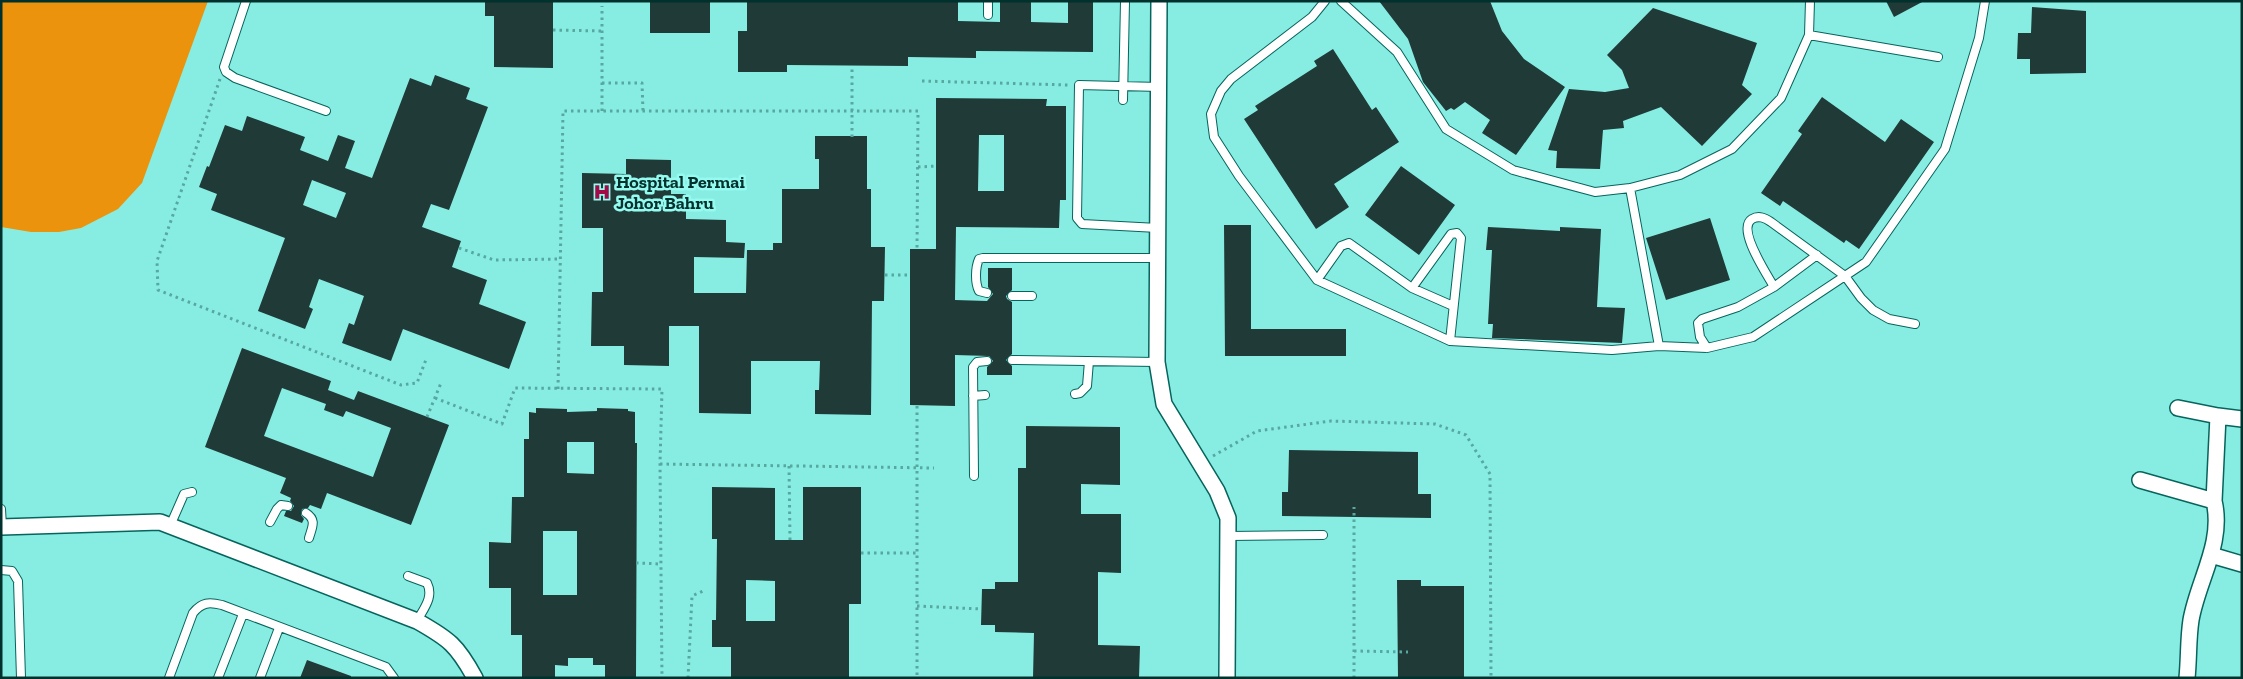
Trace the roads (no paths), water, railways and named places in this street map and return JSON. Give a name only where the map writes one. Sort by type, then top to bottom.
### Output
[{"type":"street","points":[[1159,1],[1157,362],[1164,404],[1217,491],[1228,518],[1227,678]]},
{"type":"street","points":[[2178,408],[2242,419]]},
{"type":"street","points":[[2188,678],[2191,620],[2211,556],[2218,518],[2214,501],[2218,416]]},
{"type":"street","points":[[2140,480],[2214,501]]},
{"type":"street","points":[[2,527],[160,522],[417,621],[448,639],[476,678]]},
{"type":"street","points":[[2211,556],[2242,564]]},
{"type":"lane","points":[[246,1],[224,67],[226,72],[235,78],[326,111]]},
{"type":"lane","points":[[988,1],[988,15]]},
{"type":"lane","points":[[1124,1],[1124,100]]},
{"type":"lane","points":[[1325,1],[1312,18],[1231,79],[1221,91],[1211,114],[1214,137],[1234,168],[1317,280],[1450,341],[1612,350],[1659,346],[1706,348],[1753,337],[1866,262],[1945,149],[1979,38],[1984,1]]},
{"type":"lane","points":[[1341,1],[1397,52],[1446,129],[1513,170],[1595,192],[1630,188],[1680,176],[1732,149],[1781,98],[1809,35],[1810,1]]},
{"type":"lane","points":[[1809,35],[1938,56]]},
{"type":"lane","points":[[1158,228],[1082,224],[1077,218],[1079,85],[1160,87]]},
{"type":"lane","points":[[1630,188],[1659,346]]},
{"type":"lane","points":[[1123,216],[1123,225]]},
{"type":"lane","points":[[1774,287],[1746,234],[1750,220],[1757,217],[1764,218],[1845,276],[1861,298],[1873,310],[1889,319],[1916,324]]},
{"type":"lane","points":[[1412,288],[1451,234],[1456,233],[1461,238],[1450,341]]},
{"type":"lane","points":[[1317,280],[1341,246],[1349,243],[1412,288],[1453,306]]},
{"type":"lane","points":[[1706,348],[1700,338],[1698,323],[1702,318],[1738,307],[1774,287],[1817,255]]},
{"type":"lane","points":[[988,292],[979,291],[977,286],[977,263],[979,259],[983,258],[1158,258]]},
{"type":"lane","points":[[1012,296],[1032,296]]},
{"type":"lane","points":[[1012,360],[1157,362]]},
{"type":"lane","points":[[974,476],[973,367],[977,362],[987,361]]},
{"type":"lane","points":[[1075,394],[1080,393],[1087,386],[1089,361]]},
{"type":"lane","points":[[973,396],[985,395]]},
{"type":"lane","points":[[170,526],[184,494],[192,492]]},
{"type":"lane","points":[[270,522],[281,505],[288,506]]},
{"type":"lane","points":[[1,509],[2,527]]},
{"type":"lane","points":[[306,513],[312,516],[314,522],[309,538]]},
{"type":"lane","points":[[1229,536],[1323,535]]},
{"type":"lane","points":[[1,570],[12,571],[18,581],[21,678]]},
{"type":"lane","points":[[408,576],[427,583],[430,589],[431,594],[417,621]]},
{"type":"lane","points":[[169,678],[193,613],[199,606],[209,602],[222,604],[242,614],[386,667],[394,678]]},
{"type":"lane","points":[[218,678],[242,614]]},
{"type":"lane","points":[[260,678],[279,628]]},
{"type":"place","name":"Hospital Permai Johor Bahru","points":[[602,192]]}]
